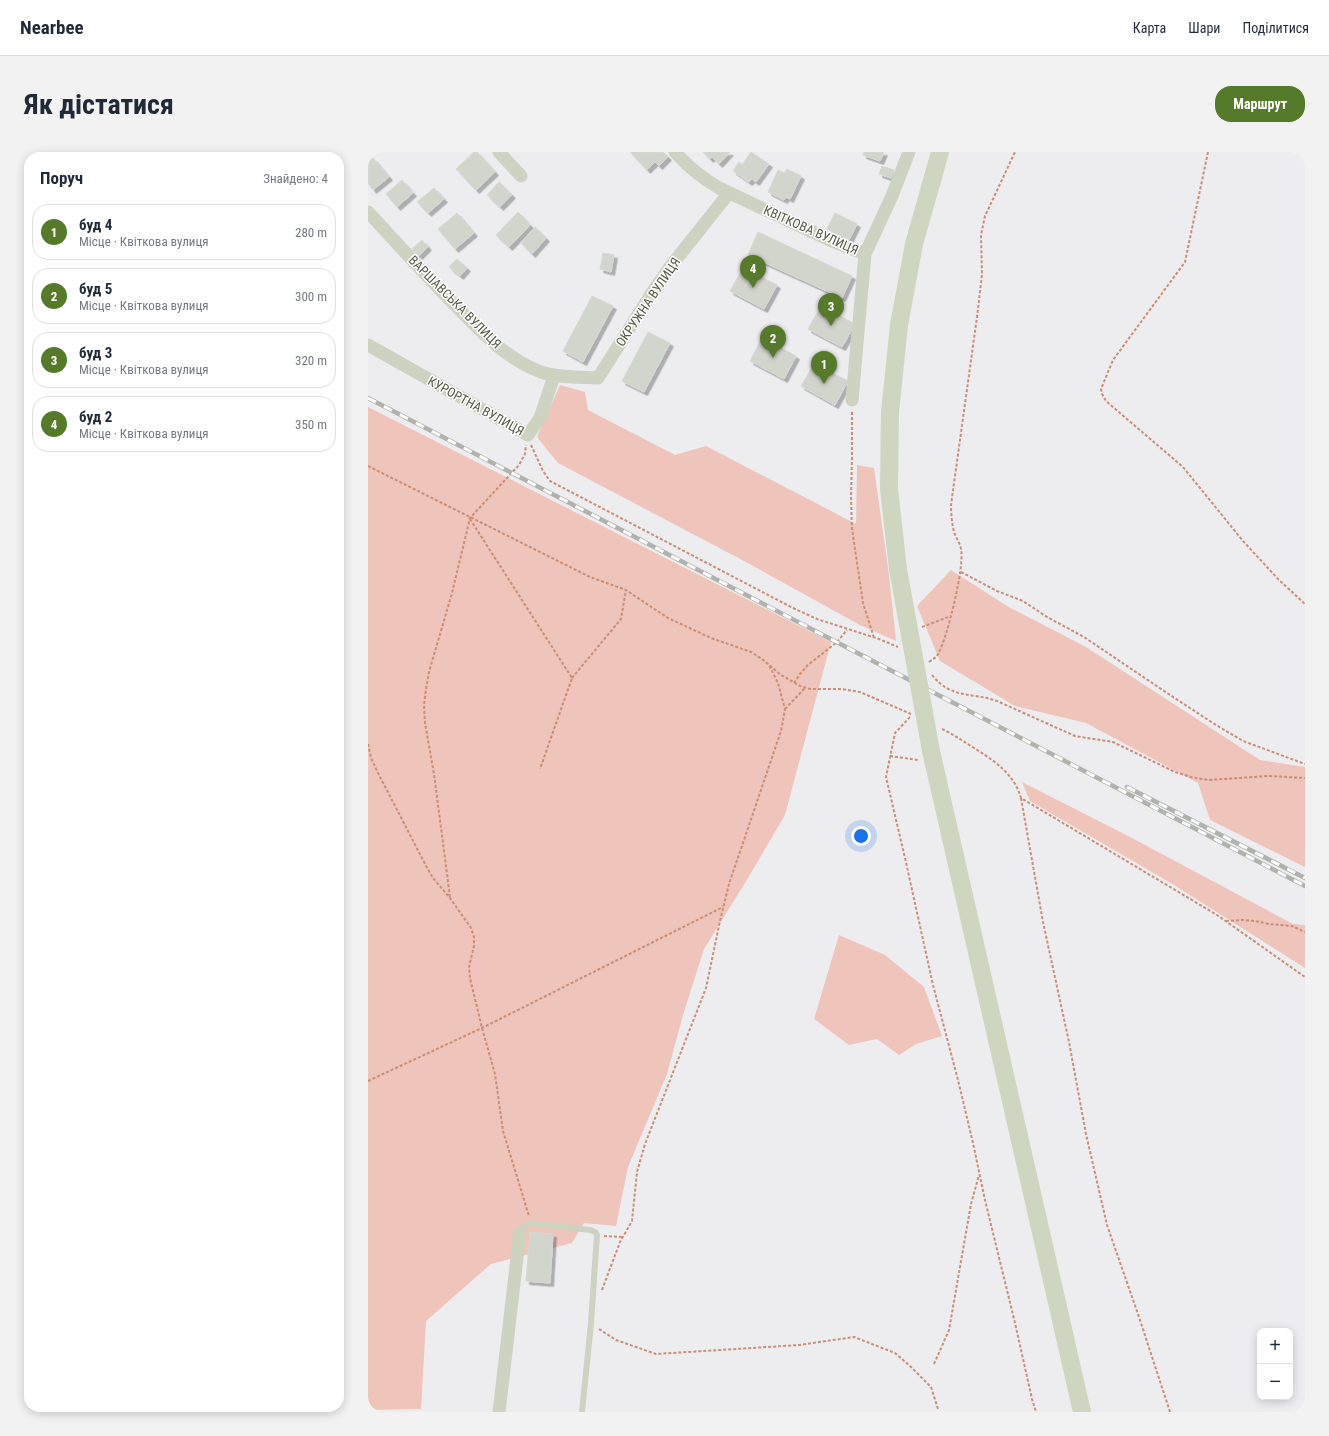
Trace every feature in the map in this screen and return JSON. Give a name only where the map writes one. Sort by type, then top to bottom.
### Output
[{"type":"main road","points":[[940,152],[914,244],[897,341],[890,412],[889,489],[898,569],[932,756],[1082,1412]]},
{"type":"street","points":[[499,152],[521,176]]},
{"type":"street","name":"КВІТКОВА ВУЛИЦЯ","points":[[674,152],[691,169],[704,179],[729,193],[832,241],[865,254],[852,400]]},
{"type":"street","points":[[865,254],[892,196],[909,152]]},
{"type":"street","name":"ОКРУЖНА ВУЛИЦЯ","points":[[554,376],[598,378],[656,287],[729,193]]},
{"type":"street","name":"ВАРШАВСЬКА ВУЛИЦЯ","points":[[368,212],[429,278],[508,355],[528,366],[554,376]]},
{"type":"street","name":"КУРОРТНА ВУЛИЦЯ","points":[[368,345],[528,435],[540,418],[554,376]]},
{"type":"street","points":[[499,1412],[520,1232]]},
{"type":"lane","points":[[520,1232],[524,1226],[531,1223],[590,1230],[595,1232],[597,1235],[591,1323],[582,1412]]},
{"type":"path","points":[[924,664],[939,653],[961,572],[961,549],[954,533],[951,519],[951,505],[978,317],[982,275],[982,227],[985,216],[1015,152]]},
{"type":"path","points":[[1208,152],[1186,262],[1113,360],[1102,384],[1102,394],[1106,401],[1183,467],[1243,541],[1278,579],[1305,604]]},
{"type":"path","points":[[852,400],[852,529],[863,603],[874,638]]},
{"type":"path","points":[[450,898],[434,774],[425,723],[424,705],[429,672],[452,593],[470,518],[519,465],[525,454],[528,435]]},
{"type":"path","points":[[528,435],[543,471],[550,481],[793,608],[817,619],[874,638],[904,650]]},
{"type":"path","points":[[368,466],[590,577],[626,590],[668,618],[711,638],[751,652],[794,683],[805,688],[842,689],[860,692],[912,714],[896,732],[886,777],[933,985],[958,1080],[1036,1412]]},
{"type":"path","points":[[470,518],[572,678]]},
{"type":"path","points":[[961,572],[997,591],[1022,601],[1046,617],[1084,637],[1167,693],[1243,741],[1305,764]]},
{"type":"path","points":[[540,769],[572,678],[621,619],[626,590]]},
{"type":"path","points":[[910,632],[950,616]]},
{"type":"path","points":[[794,683],[808,665],[837,642],[847,630]]},
{"type":"path","points":[[600,1295],[615,1253],[622,1237],[632,1221],[637,1172],[645,1144],[706,988],[723,907],[740,850],[780,732],[785,709],[778,683],[769,666]]},
{"type":"path","points":[[931,673],[943,686],[956,693],[984,697],[997,701],[1075,736],[1113,742],[1175,772],[1191,777],[1208,780],[1268,776],[1305,778]]},
{"type":"path","points":[[785,709],[805,688]]},
{"type":"path","points":[[936,726],[953,734],[1003,768],[1015,783],[1021,798],[1043,922],[1069,1042],[1086,1134],[1107,1225],[1170,1412]]},
{"type":"path","points":[[368,744],[371,758],[377,771],[425,864],[433,878],[450,898],[471,928],[474,938],[474,946],[470,967],[470,978],[495,1074],[503,1131],[531,1223]]},
{"type":"path","points":[[890,756],[932,756]]},
{"type":"path","points":[[1021,798],[1226,921],[1305,978]]},
{"type":"path","points":[[368,1081],[482,1028],[723,907]]},
{"type":"path","points":[[1226,921],[1243,920],[1292,926],[1305,932]]},
{"type":"path","points":[[934,1364],[949,1330],[972,1204],[980,1174]]},
{"type":"path","points":[[597,1235],[622,1237]]},
{"type":"path","points":[[591,1323],[616,1340],[656,1354],[799,1345],[854,1337],[895,1353],[909,1364],[931,1387],[938,1409]]},
{"type":"shaded area","points":[[560,385],[585,392],[588,410],[675,455],[706,446],[856,524],[857,465],[874,468],[889,575],[896,641],[860,625],[744,561],[558,463],[537,437]]},
{"type":"shaded area","points":[[368,407],[831,642],[785,815],[704,949],[683,1015],[667,1074],[628,1167],[616,1226],[584,1223],[572,1243],[491,1264],[426,1321],[421,1409],[368,1410]]},
{"type":"shaded area","points":[[951,570],[1007,606],[1086,647],[1260,760],[1305,767],[1305,867],[1210,820],[1198,783],[1086,723],[1015,706],[940,661],[917,606]]},
{"type":"shaded area","points":[[1022,782],[1130,837],[1293,924],[1305,925],[1305,968],[1174,885],[1030,801]]},
{"type":"shaded area","points":[[839,935],[885,955],[924,987],[942,1036],[916,1044],[899,1055],[877,1039],[849,1045],[814,1019]]},
{"type":"building","points":[[474,152],[477,152],[495,172],[476,190],[456,169]]},
{"type":"building","points":[[630,152],[663,152],[668,157],[659,166],[655,162],[647,170]]},
{"type":"building","points":[[703,152],[730,152],[719,164],[712,157],[710,159]]},
{"type":"building","points":[[751,152],[769,164],[756,182],[752,179],[749,182],[733,171],[739,162],[742,165]]},
{"type":"building","points":[[864,152],[884,152],[880,161],[863,155]]},
{"type":"building","points":[[373,158],[389,177],[373,190],[368,183],[368,162]]},
{"type":"building","points":[[882,166],[894,170],[891,178],[879,174]]},
{"type":"building","points":[[787,169],[801,176],[790,199],[786,197],[784,200],[768,192],[778,170],[785,173]]},
{"type":"building","points":[[402,180],[413,193],[397,207],[386,194]]},
{"type":"building","points":[[499,182],[512,195],[500,207],[487,195]]},
{"type":"building","points":[[434,188],[444,199],[428,213],[417,202]]},
{"type":"building","points":[[518,212],[530,225],[509,247],[496,235]]},
{"type":"building","points":[[457,213],[474,233],[455,249],[438,229]]},
{"type":"building","points":[[835,213],[857,224],[849,240],[827,229]]},
{"type":"building","points":[[535,227],[546,238],[532,254],[521,243]]},
{"type":"building","points":[[758,232],[852,276],[842,298],[748,255]]},
{"type":"building","points":[[422,240],[428,247],[419,256],[412,249]]},
{"type":"building","points":[[603,253],[614,255],[611,272],[600,269]]},
{"type":"building","points":[[457,259],[467,268],[460,276],[449,267]]},
{"type":"building","points":[[743,268],[777,285],[764,309],[730,291]]},
{"type":"building","points":[[592,296],[613,306],[583,362],[563,351]]},
{"type":"building","points":[[821,306],[855,324],[842,347],[808,329]]},
{"type":"building","points":[[648,332],[670,343],[644,392],[622,381]]},
{"type":"building","points":[[762,338],[796,356],[784,379],[750,361]]},
{"type":"building","points":[[814,364],[848,381],[835,405],[801,386]]},
{"type":"building","points":[[530,1232],[553,1234],[550,1283],[526,1281]]},
{"type":"railway","points":[[368,398],[1305,886]]},
{"type":"railway","points":[[1127,787],[1305,878]]},
{"type":"place","name":"буд 2","points":[[753,288]]},
{"type":"place","name":"буд 3","points":[[831,326]]},
{"type":"place","name":"буд 5","points":[[773,358]]},
{"type":"place","name":"буд 4","points":[[824,384]]}]
